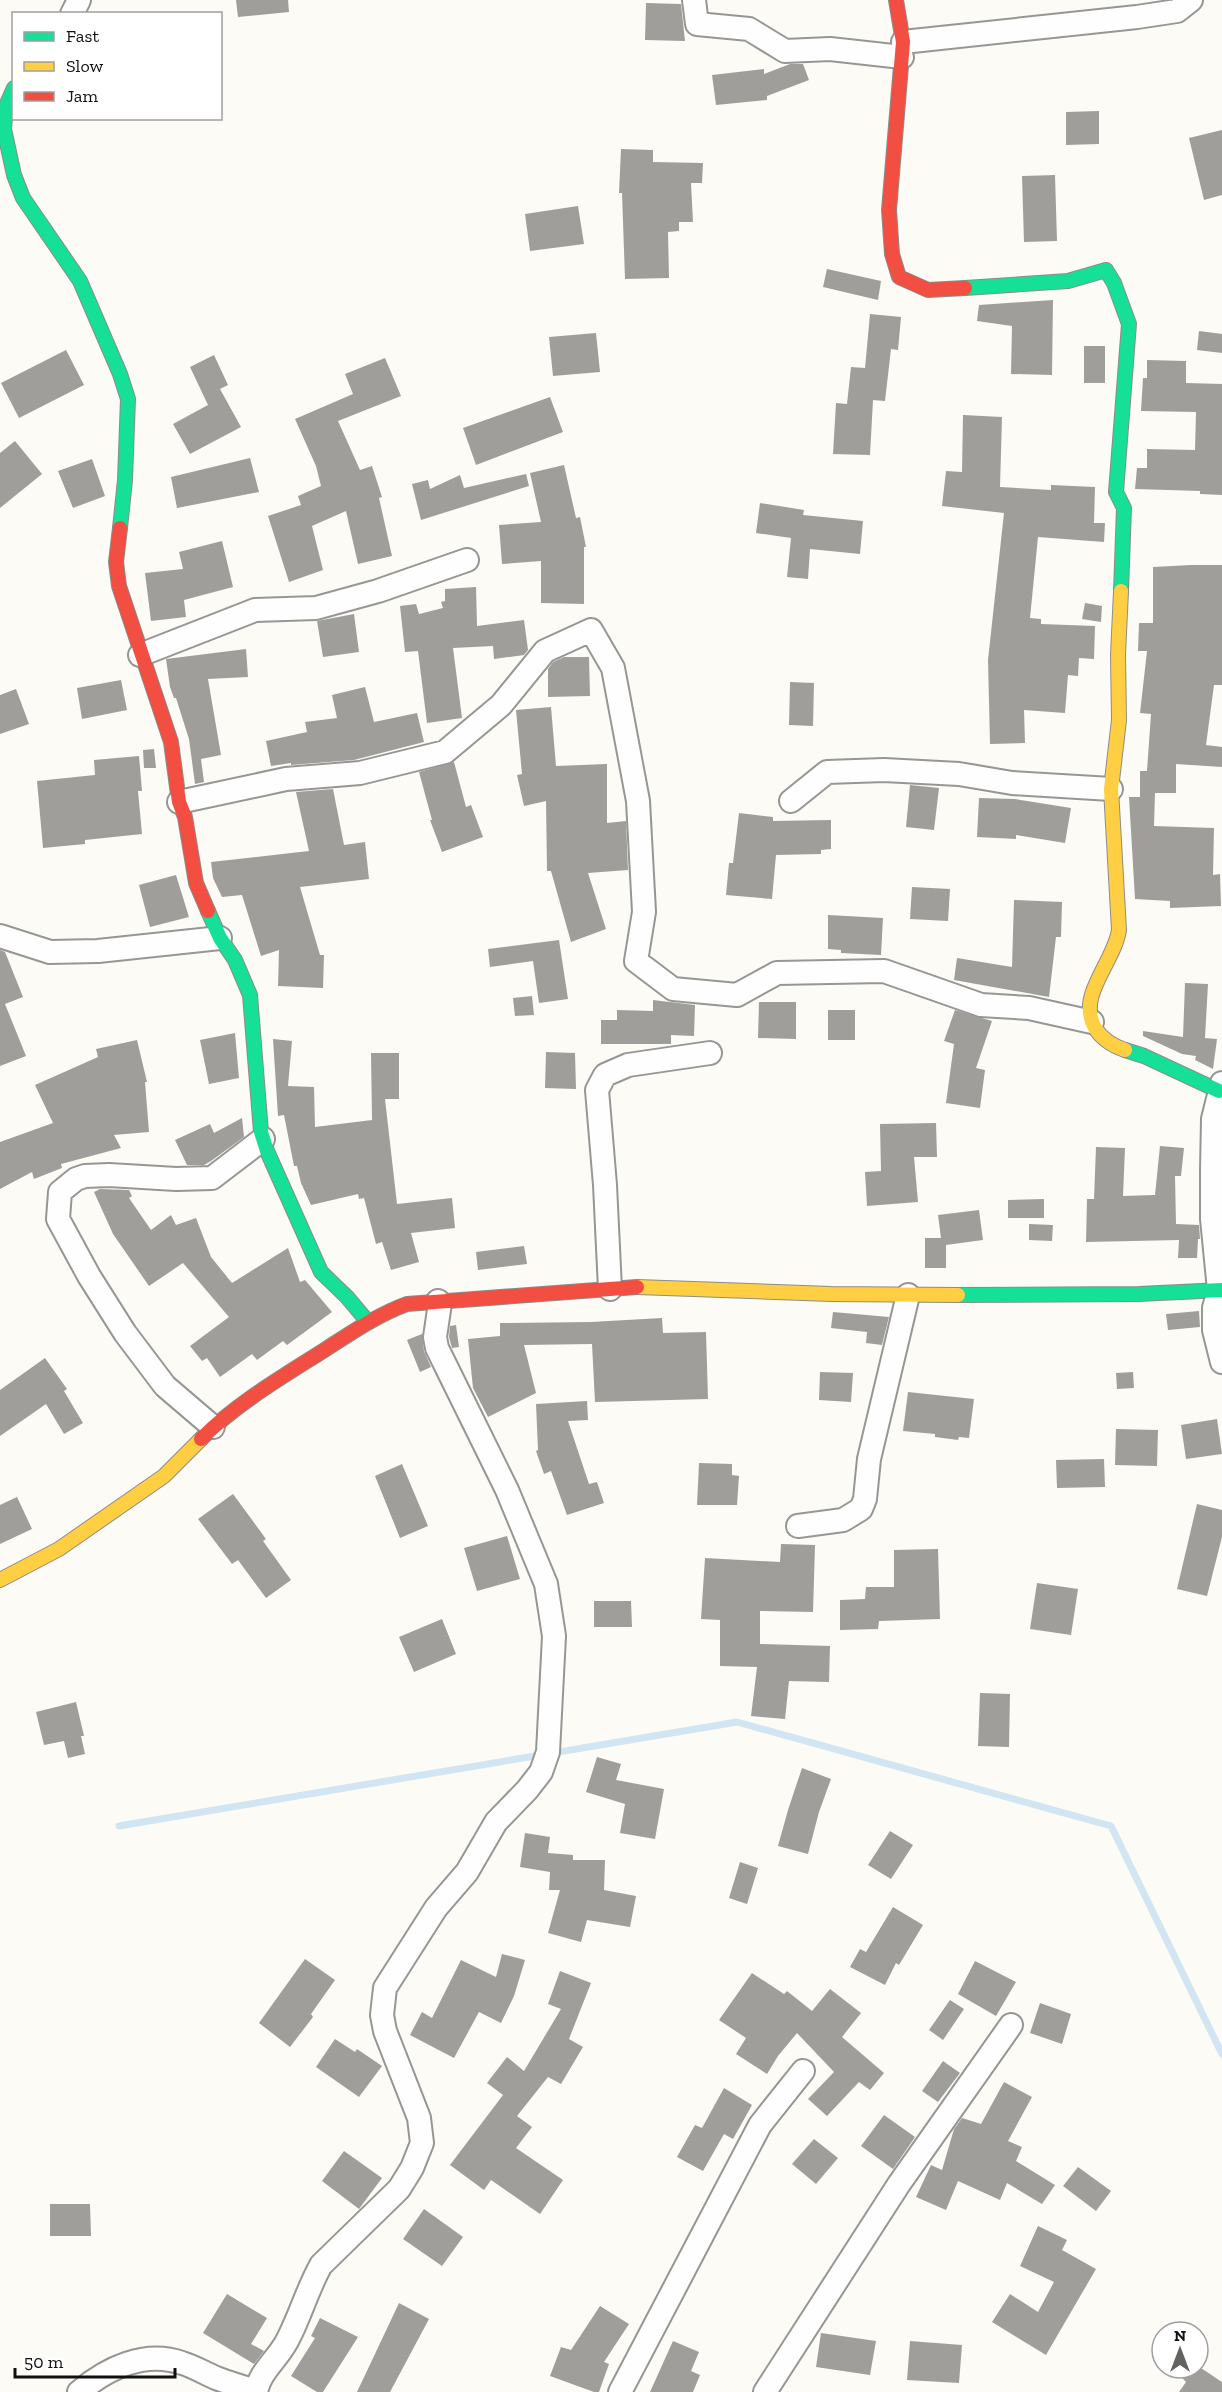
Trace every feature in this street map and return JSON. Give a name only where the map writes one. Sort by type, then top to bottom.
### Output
[{"type":"street","points":[[694,0],[696,24],[750,29],[786,51],[902,49],[1177,11],[1191,0]]},
{"type":"street","points":[[896,0],[902,49],[889,210],[892,254],[899,277],[928,290],[1068,281],[1106,270],[1114,283],[1129,324],[1116,492],[1124,508],[1118,655],[1119,720],[1111,789],[1119,910],[1118,941],[1090,999],[1088,1011],[1100,1035],[1113,1046],[1146,1057],[1176,1073],[1221,1087],[1213,1119],[1212,1219],[1221,1290],[1214,1308],[1214,1330],[1222,1362]]},
{"type":"street","points":[[12,92],[6,106],[2,128],[23,198],[80,281],[120,374],[128,399],[125,480],[116,562],[119,586],[140,655],[171,742],[179,802],[185,817],[196,884],[220,938],[235,960],[250,995],[263,1139],[321,1272],[347,1297],[368,1322]]},
{"type":"street","points":[[140,655],[255,610],[316,608],[378,591],[467,560]]},
{"type":"street","points":[[179,802],[286,779],[360,773],[445,752],[501,705],[545,651],[591,630],[613,668],[638,801],[644,912],[636,961],[673,989],[737,995],[777,973],[884,970],[981,1005],[1029,1008],[1092,1022]]},
{"type":"street","points":[[791,801],[827,772],[884,770],[959,774],[1012,783],[1111,789]]},
{"type":"street","points":[[0,936],[50,952],[98,951],[220,938]]},
{"type":"street","points":[[610,1289],[597,1090],[605,1075],[628,1065],[710,1053]]},
{"type":"street","points":[[213,1426],[165,1386],[125,1333],[89,1276],[58,1219],[60,1192],[75,1179],[85,1176],[212,1178],[263,1139]]},
{"type":"street","points":[[0,1580],[59,1549],[165,1476],[213,1426],[289,1372],[383,1313],[407,1304],[649,1286],[908,1295],[1138,1294],[1221,1290]]},
{"type":"street","points":[[798,1526],[843,1520],[861,1509],[869,1459],[908,1295]]},
{"type":"street","points":[[79,2392],[94,2379],[129,2362],[146,2359],[181,2362],[215,2378],[256,2391],[261,2375],[286,2343],[321,2265],[399,2189],[412,2168],[422,2143],[409,2089],[390,2048],[385,2031],[382,2015],[386,1988],[394,1971],[436,1908],[467,1872],[496,1822],[541,1772],[548,1752],[554,1636],[546,1584],[507,1490],[437,1348],[435,1337],[440,1303],[438,1301]]},
{"type":"street","points":[[765,2392],[899,2184],[1011,2025]]},
{"type":"street","points":[[620,2392],[760,2124],[803,2071]]},
{"type":"building","points":[[236,0],[288,0],[289,12],[238,17]]},
{"type":"building","points":[[646,3],[681,4],[685,41],[645,40]]},
{"type":"building","points":[[790,64],[803,64],[809,80],[767,96],[767,100],[716,105],[712,75],[764,69],[764,74]]},
{"type":"building","points":[[1099,111],[1099,144],[1066,145],[1066,112]]},
{"type":"building","points":[[1222,130],[1222,195],[1204,200],[1189,138]]},
{"type":"building","points":[[621,149],[653,150],[653,162],[703,163],[702,183],[691,183],[693,222],[679,222],[679,231],[668,232],[669,278],[625,279],[622,193],[619,193]]},
{"type":"building","points":[[1055,175],[1057,241],[1024,242],[1022,176]]},
{"type":"building","points":[[578,206],[584,244],[530,251],[525,214]]},
{"type":"building","points":[[827,269],[881,281],[878,300],[823,287]]},
{"type":"building","points":[[1053,300],[1052,375],[1011,374],[1012,326],[977,321],[979,305]]},
{"type":"building","points":[[870,314],[901,317],[898,350],[891,349],[885,401],[873,400],[870,455],[833,454],[836,403],[847,404],[851,367],[865,368]]},
{"type":"building","points":[[1199,331],[1222,334],[1222,353],[1197,350]]},
{"type":"building","points":[[596,333],[600,372],[553,376],[549,337]]},
{"type":"building","points":[[1084,346],[1105,346],[1105,383],[1084,383]]},
{"type":"building","points":[[66,350],[84,385],[19,418],[1,383]]},
{"type":"building","points":[[214,355],[228,385],[220,389],[241,427],[190,454],[173,424],[208,405],[190,367]]},
{"type":"building","points":[[385,358],[401,396],[338,421],[360,470],[372,466],[382,497],[379,498],[392,556],[358,564],[346,511],[312,526],[323,570],[289,582],[268,516],[301,505],[298,496],[321,486],[316,466],[295,419],[353,394],[345,374]]},
{"type":"building","points":[[1147,360],[1186,361],[1186,383],[1222,384],[1222,495],[1200,494],[1200,491],[1135,489],[1137,468],[1147,468],[1147,449],[1195,450],[1196,412],[1141,411],[1143,378],[1147,378]]},
{"type":"building","points":[[550,397],[563,432],[476,465],[463,428]]},
{"type":"building","points":[[963,415],[1002,417],[1000,487],[1051,490],[1051,485],[1095,487],[1094,523],[1105,523],[1104,542],[1038,537],[1030,618],[1041,619],[1041,624],[1095,626],[1094,659],[1079,658],[1078,676],[1068,675],[1065,713],[1024,710],[1025,743],[990,744],[988,660],[1004,513],[942,506],[946,471],[962,472]]},
{"type":"building","points":[[15,441],[42,474],[0,508],[0,453]]},
{"type":"building","points":[[250,458],[259,492],[177,508],[171,477]]},
{"type":"building","points":[[92,459],[105,496],[73,508],[58,471]]},
{"type":"building","points":[[564,465],[576,518],[580,517],[586,547],[584,547],[584,604],[541,603],[541,561],[502,564],[499,525],[541,522],[530,473]]},
{"type":"building","points":[[526,474],[529,486],[421,520],[412,484],[428,480],[430,489],[460,475],[464,488]]},
{"type":"building","points":[[760,503],[804,510],[803,515],[863,521],[860,554],[810,549],[808,579],[787,577],[791,538],[756,533]]},
{"type":"building","points":[[222,541],[233,587],[184,600],[186,617],[151,621],[145,573],[183,569],[179,552]]},
{"type":"building","points":[[1222,565],[1222,685],[1214,685],[1206,745],[1222,747],[1222,767],[1176,764],[1176,793],[1155,793],[1154,826],[1214,828],[1213,875],[1220,874],[1221,906],[1170,908],[1170,901],[1135,899],[1129,797],[1140,797],[1140,771],[1147,771],[1151,714],[1140,713],[1147,651],[1138,651],[1139,623],[1153,623],[1153,567]]},
{"type":"building","points":[[476,587],[477,626],[524,620],[528,650],[524,655],[494,659],[493,646],[453,648],[462,718],[427,723],[418,651],[405,652],[400,606],[416,604],[419,614],[443,608],[441,602],[445,601],[445,589]]},
{"type":"building","points":[[1085,603],[1102,606],[1101,622],[1082,619]]},
{"type":"building","points":[[354,614],[359,652],[323,657],[317,621]]},
{"type":"building","points":[[246,649],[248,677],[208,679],[221,755],[201,759],[204,782],[195,784],[189,739],[176,698],[170,687],[166,659]]},
{"type":"building","points":[[564,657],[589,657],[590,696],[548,697],[548,669],[553,662]]},
{"type":"building","points":[[121,680],[127,710],[82,719],[77,688]]},
{"type":"building","points":[[790,682],[814,683],[813,726],[789,725]]},
{"type":"building","points":[[365,687],[374,722],[417,713],[424,742],[354,760],[271,766],[266,741],[307,732],[305,722],[337,718],[332,695]]},
{"type":"building","points":[[16,689],[29,724],[0,734],[0,695]]},
{"type":"building","points":[[551,707],[556,766],[607,764],[607,823],[626,821],[628,870],[588,873],[606,929],[571,942],[551,871],[547,871],[546,801],[524,806],[517,775],[522,774],[516,710]]},
{"type":"building","points":[[154,749],[156,768],[144,768],[143,750]]},
{"type":"building","points":[[139,756],[142,791],[138,791],[142,834],[85,840],[85,844],[43,848],[37,781],[95,775],[94,760]]},
{"type":"building","points":[[454,762],[466,807],[471,805],[483,837],[442,852],[430,820],[432,820],[419,772]]},
{"type":"building","points":[[910,785],[939,788],[934,830],[906,827]]},
{"type":"building","points":[[333,789],[344,845],[365,842],[369,879],[300,887],[320,955],[324,955],[323,988],[278,986],[279,950],[261,956],[242,895],[222,897],[213,878],[211,862],[309,851],[296,792]]},
{"type":"building","points":[[979,798],[1015,799],[1071,808],[1065,843],[1016,835],[1016,839],[977,837]]},
{"type":"building","points":[[739,813],[773,817],[773,821],[831,820],[831,849],[821,850],[821,854],[776,855],[772,899],[726,895],[729,863],[733,863]]},
{"type":"building","points":[[176,875],[189,917],[150,927],[139,885]]},
{"type":"building","points":[[912,887],[950,889],[948,921],[910,919]]},
{"type":"building","points":[[1014,900],[1062,902],[1061,937],[1056,937],[1049,997],[954,980],[957,958],[1012,967]]},
{"type":"building","points":[[828,915],[883,918],[881,955],[841,953],[841,950],[828,949]]},
{"type":"building","points":[[559,940],[568,999],[539,1003],[533,961],[490,967],[488,949]]},
{"type":"building","points":[[0,950],[5,952],[23,997],[5,1004],[26,1056],[0,1066]]},
{"type":"building","points":[[1185,983],[1208,984],[1205,1038],[1217,1039],[1213,1069],[1195,1060],[1196,1056],[1182,1054],[1143,1036],[1143,1031],[1183,1037]]},
{"type":"building","points":[[532,996],[534,1015],[515,1016],[513,998]]},
{"type":"building","points":[[653,1000],[695,1005],[694,1036],[671,1035],[671,1044],[601,1044],[601,1020],[617,1020],[617,1010],[653,1011]]},
{"type":"building","points":[[759,1002],[796,1002],[796,1039],[758,1038]]},
{"type":"building","points":[[828,1010],[855,1010],[855,1040],[828,1040]]},
{"type":"building","points":[[955,1010],[992,1021],[976,1068],[985,1070],[980,1108],[946,1103],[954,1044],[944,1041]]},
{"type":"building","points":[[235,1033],[239,1078],[209,1084],[200,1040]]},
{"type":"building","points":[[273,1039],[292,1041],[288,1086],[314,1087],[315,1127],[372,1120],[371,1053],[399,1053],[399,1099],[385,1099],[397,1204],[452,1198],[455,1228],[411,1233],[419,1262],[391,1270],[382,1242],[376,1244],[364,1198],[359,1199],[358,1194],[311,1205],[301,1183],[297,1166],[294,1166],[284,1115],[278,1116]]},
{"type":"building","points":[[137,1040],[147,1082],[145,1082],[149,1132],[114,1135],[121,1148],[61,1164],[62,1168],[34,1179],[32,1172],[0,1189],[0,1142],[53,1123],[35,1085],[98,1057],[96,1049]]},
{"type":"building","points":[[546,1052],[575,1053],[576,1089],[545,1088]]},
{"type":"building","points":[[242,1118],[244,1137],[204,1165],[187,1165],[175,1140],[210,1124],[214,1133]]},
{"type":"building","points":[[936,1123],[937,1157],[914,1157],[918,1202],[867,1206],[865,1172],[881,1171],[880,1124]]},
{"type":"building","points":[[1160,1146],[1184,1148],[1181,1176],[1175,1176],[1176,1224],[1199,1225],[1200,1239],[1198,1239],[1197,1258],[1178,1258],[1179,1240],[1086,1242],[1087,1199],[1094,1199],[1096,1147],[1125,1148],[1123,1196],[1155,1195]]},
{"type":"building","points":[[100,1189],[129,1190],[132,1196],[129,1198],[151,1230],[171,1215],[176,1225],[196,1218],[211,1257],[232,1283],[288,1248],[300,1282],[305,1280],[332,1312],[287,1345],[283,1341],[257,1360],[252,1354],[220,1377],[207,1358],[202,1361],[190,1346],[229,1317],[183,1263],[149,1286],[113,1234],[94,1192]]},
{"type":"building","points":[[1044,1199],[1044,1218],[1008,1218],[1008,1200]]},
{"type":"building","points":[[979,1210],[983,1240],[946,1245],[946,1268],[925,1268],[925,1238],[941,1238],[938,1215]]},
{"type":"building","points":[[1029,1224],[1053,1225],[1052,1241],[1029,1240]]},
{"type":"building","points":[[524,1246],[527,1264],[478,1270],[476,1252]]},
{"type":"building","points":[[1199,1311],[1200,1327],[1168,1330],[1166,1314]]},
{"type":"building","points":[[833,1312],[889,1317],[882,1345],[866,1343],[867,1332],[831,1328]]},
{"type":"building","points":[[662,1318],[663,1333],[706,1332],[708,1399],[595,1402],[592,1344],[524,1345],[536,1393],[488,1417],[473,1388],[468,1339],[500,1336],[500,1323],[591,1322]]},
{"type":"building","points":[[456,1325],[459,1347],[452,1348],[449,1337],[450,1326]]},
{"type":"building","points":[[422,1334],[424,1351],[431,1367],[420,1372],[407,1340]]},
{"type":"building","points":[[45,1358],[67,1389],[64,1391],[83,1423],[64,1434],[46,1404],[0,1436],[0,1390]]},
{"type":"building","points":[[820,1372],[853,1373],[851,1402],[819,1400]]},
{"type":"building","points":[[1133,1372],[1134,1388],[1117,1389],[1116,1373]]},
{"type":"building","points":[[908,1392],[974,1399],[969,1438],[959,1437],[958,1440],[935,1437],[935,1434],[903,1431]]},
{"type":"building","points":[[587,1401],[588,1420],[568,1421],[589,1484],[597,1482],[604,1503],[567,1515],[551,1471],[544,1474],[536,1451],[538,1450],[536,1404]]},
{"type":"building","points":[[1217,1419],[1222,1454],[1186,1459],[1181,1425]]},
{"type":"building","points":[[1116,1429],[1158,1430],[1157,1466],[1115,1465]]},
{"type":"building","points":[[1104,1459],[1105,1487],[1057,1488],[1056,1460]]},
{"type":"building","points":[[699,1463],[732,1464],[732,1475],[739,1476],[737,1505],[697,1505]]},
{"type":"building","points":[[402,1464],[428,1526],[400,1538],[375,1476]]},
{"type":"building","points":[[233,1494],[266,1539],[263,1541],[291,1580],[266,1598],[238,1560],[232,1564],[198,1519]]},
{"type":"building","points":[[17,1497],[32,1529],[0,1544],[0,1505]]},
{"type":"building","points":[[1197,1504],[1222,1510],[1222,1537],[1207,1596],[1177,1589]]},
{"type":"building","points":[[507,1536],[520,1579],[477,1591],[464,1548]]},
{"type":"building","points":[[781,1544],[815,1545],[813,1612],[760,1611],[760,1644],[830,1646],[829,1682],[789,1681],[785,1719],[751,1716],[757,1667],[720,1666],[720,1620],[701,1619],[705,1558],[780,1562]]},
{"type":"building","points":[[938,1549],[940,1619],[879,1621],[878,1629],[840,1630],[840,1600],[865,1599],[866,1587],[894,1587],[894,1550]]},
{"type":"building","points":[[1037,1583],[1078,1589],[1071,1635],[1030,1629]]},
{"type":"building","points":[[594,1601],[631,1601],[632,1627],[594,1627]]},
{"type":"building","points":[[442,1619],[456,1654],[414,1672],[399,1637]]},
{"type":"building","points":[[980,1693],[1010,1694],[1009,1747],[978,1746]]},
{"type":"building","points":[[76,1702],[84,1736],[81,1736],[85,1754],[68,1758],[64,1741],[44,1745],[36,1712]]},
{"type":"building","points":[[597,1757],[621,1764],[616,1780],[664,1789],[655,1839],[620,1833],[625,1804],[586,1792]]},
{"type":"building","points":[[802,1768],[831,1779],[808,1854],[778,1846]]},
{"type":"building","points":[[890,1831],[913,1845],[891,1879],[868,1865]]},
{"type":"building","points":[[525,1833],[550,1837],[548,1853],[573,1855],[573,1860],[605,1860],[604,1890],[636,1896],[630,1927],[587,1920],[581,1942],[548,1933],[560,1890],[549,1890],[550,1872],[520,1867]]},
{"type":"building","points":[[740,1862],[758,1868],[747,1904],[729,1898]]},
{"type":"building","points":[[893,1907],[923,1925],[899,1965],[896,1963],[885,1985],[850,1967],[860,1949],[866,1952]]},
{"type":"building","points":[[502,1954],[525,1960],[514,1996],[501,2023],[479,2012],[454,2058],[410,2035],[422,2012],[432,2018],[461,1960],[496,1977]]},
{"type":"building","points":[[305,1959],[335,1980],[311,2014],[313,2017],[290,2047],[259,2023]]},
{"type":"building","points":[[975,1961],[1016,1982],[996,2016],[958,1994]]},
{"type":"building","points":[[560,1971],[591,1983],[569,2039],[583,2047],[561,2084],[548,2077],[517,2116],[532,2127],[516,2148],[563,2180],[540,2214],[491,2180],[484,2190],[450,2165],[503,2095],[487,2083],[507,2057],[524,2071],[561,2009],[548,2004]]},
{"type":"building","points":[[752,1973],[784,1994],[787,1991],[812,2011],[830,1989],[861,2013],[842,2037],[884,2073],[870,2090],[859,2082],[827,2116],[808,2099],[834,2072],[797,2033],[767,2074],[736,2054],[746,2038],[719,2020]]},
{"type":"building","points":[[950,2000],[964,2009],[943,2040],[929,2030]]},
{"type":"building","points":[[1040,2003],[1071,2014],[1062,2044],[1030,2033]]},
{"type":"building","points":[[335,2039],[355,2052],[357,2049],[382,2066],[359,2097],[316,2067]]},
{"type":"building","points":[[943,2061],[960,2073],[938,2102],[922,2091]]},
{"type":"building","points":[[1004,2082],[1032,2097],[1008,2141],[1022,2147],[1016,2161],[1055,2185],[1042,2204],[1007,2183],[1000,2200],[958,2181],[946,2210],[916,2197],[931,2165],[942,2170],[954,2129],[962,2118],[981,2124]]},
{"type":"building","points":[[724,2088],[752,2105],[733,2139],[724,2134],[703,2171],[677,2157],[695,2125],[702,2128]]},
{"type":"building","points":[[884,2115],[915,2137],[893,2169],[861,2146]]},
{"type":"building","points":[[814,2139],[838,2158],[816,2184],[792,2164]]},
{"type":"building","points":[[344,2151],[382,2178],[359,2209],[322,2181]]},
{"type":"building","points":[[1078,2167],[1111,2191],[1096,2211],[1063,2186]]},
{"type":"building","points":[[50,2204],[90,2204],[91,2236],[50,2236]]},
{"type":"building","points":[[424,2209],[463,2237],[442,2266],[403,2239]]},
{"type":"building","points":[[1038,2226],[1067,2240],[1062,2250],[1096,2269],[1046,2355],[992,2322],[1010,2294],[1038,2312],[1054,2282],[1020,2266]]},
{"type":"building","points":[[227,2294],[267,2318],[251,2344],[264,2351],[254,2364],[203,2333]]},
{"type":"building","points":[[399,2303],[429,2319],[390,2392],[357,2392]]},
{"type":"building","points":[[600,2306],[629,2324],[604,2362],[609,2364],[599,2392],[594,2392],[550,2376],[561,2347],[571,2350]]},
{"type":"building","points":[[320,2318],[358,2337],[323,2392],[317,2392],[291,2376],[315,2338],[311,2336]]},
{"type":"building","points":[[821,2333],[876,2341],[870,2375],[816,2367]]},
{"type":"building","points":[[673,2341],[699,2352],[691,2371],[700,2375],[693,2392],[650,2392]]},
{"type":"building","points":[[910,2341],[962,2345],[959,2383],[907,2380]]},
{"type":"building","points":[[1210,2374],[1222,2382],[1222,2392],[1179,2392],[1186,2382],[1184,2380],[1210,2380]]},
{"type":"waterway","points":[[119,1826],[737,1722],[1111,1826],[1222,2054]]},
{"type":"traffic: fast","points":[[12,92],[6,106],[4,129],[14,175],[23,198],[80,281],[120,374],[128,399],[125,480],[120,528]]},
{"type":"traffic: fast","points":[[965,288],[1068,281],[1106,270],[1114,283],[1129,324],[1116,492],[1124,508],[1121,591]]},
{"type":"traffic: fast","points":[[208,911],[220,938],[235,960],[250,995],[261,1132],[267,1151],[321,1272],[347,1297],[368,1322]]},
{"type":"traffic: fast","points":[[1125,1050],[1144,1056],[1219,1091]]},
{"type":"traffic: fast","points":[[958,1295],[1139,1294],[1222,1290]]},
{"type":"traffic: slow","points":[[1121,591],[1118,655],[1119,720],[1111,789],[1119,930],[1116,942],[1093,992],[1090,1016],[1101,1036],[1125,1050]]},
{"type":"traffic: slow","points":[[637,1287],[831,1294],[958,1295]]},
{"type":"traffic: slow","points":[[0,1580],[59,1549],[164,1476],[201,1439]]},
{"type":"traffic: jam","points":[[896,0],[903,42],[889,210],[892,254],[899,277],[928,290],[965,288]]},
{"type":"traffic: jam","points":[[120,528],[116,562],[119,586],[171,742],[179,802],[185,817],[196,883],[208,911]]},
{"type":"traffic: jam","points":[[201,1439],[229,1414],[276,1381],[364,1325],[407,1304],[637,1287]]}]
